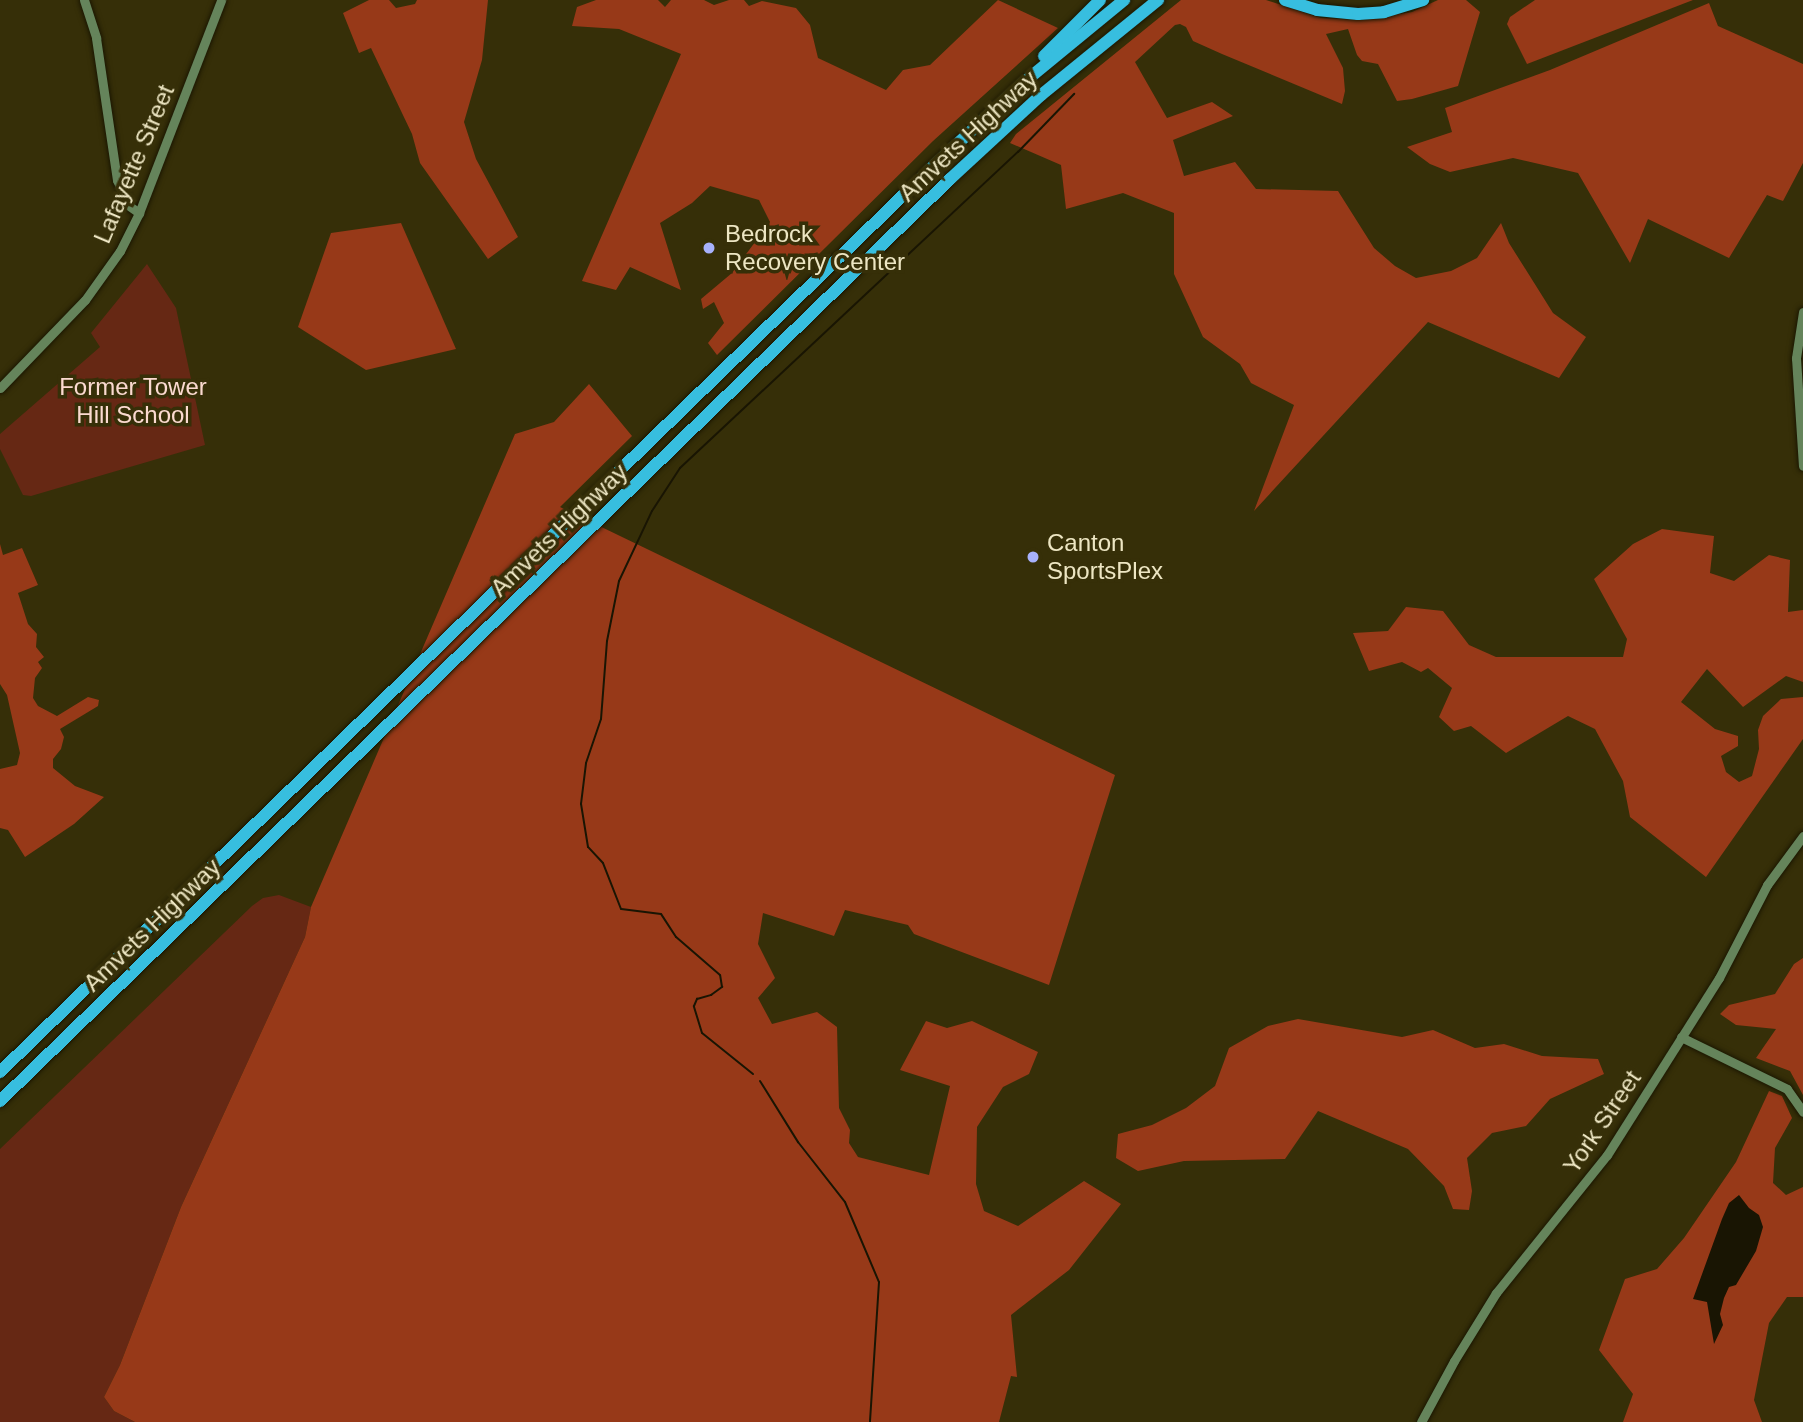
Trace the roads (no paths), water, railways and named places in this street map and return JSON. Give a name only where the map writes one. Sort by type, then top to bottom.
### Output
[{"type":"highway","points":[[973,129],[1100,0]]},
{"type":"highway","name":"Amvets Highway","points":[[0,1072],[973,129],[1124,0]]},
{"type":"highway","name":"Amvets Highway","points":[[0,1101],[950,179],[1098,48],[1158,0]]},
{"type":"highway","points":[[1098,48],[1166,0]]},
{"type":"highway","points":[[1285,0],[1317,10],[1357,14],[1392,10],[1423,0]]},
{"type":"highway","points":[[1307,0],[1357,7],[1403,0]]},
{"type":"street","points":[[84,0],[96,38],[115,175],[126,202],[139,213]]},
{"type":"street","name":"Lafayette Street","points":[[0,388],[99,283],[121,251],[139,213],[221,0]]},
{"type":"street","points":[[1803,312],[1796,358],[1803,466]]},
{"type":"street","name":"York Street","points":[[1421,1422],[1454,1361],[1496,1293],[1607,1155],[1719,978],[1768,885],[1803,836]]},
{"type":"street","points":[[1681,1037],[1787,1089],[1803,1112]]},
{"type":"waterway","points":[[753,1074],[702,1033],[694,1006],[697,999],[711,995],[722,987],[720,975],[676,937],[661,914],[621,909],[603,863],[588,847],[581,804],[586,763],[601,719],[607,641],[619,581],[652,511],[680,468],[1018,152],[1074,94]]},
{"type":"waterway","points":[[760,1081],[798,1142],[845,1202],[879,1282],[870,1422]]},
{"type":"place","name":"Bedrock Recovery Center","points":[[709,248]]},
{"type":"place","name":"Canton SportsPlex","points":[[1033,557]]},
{"type":"park label","name":"Former Tower Hill School","points":[[133,401]]}]
